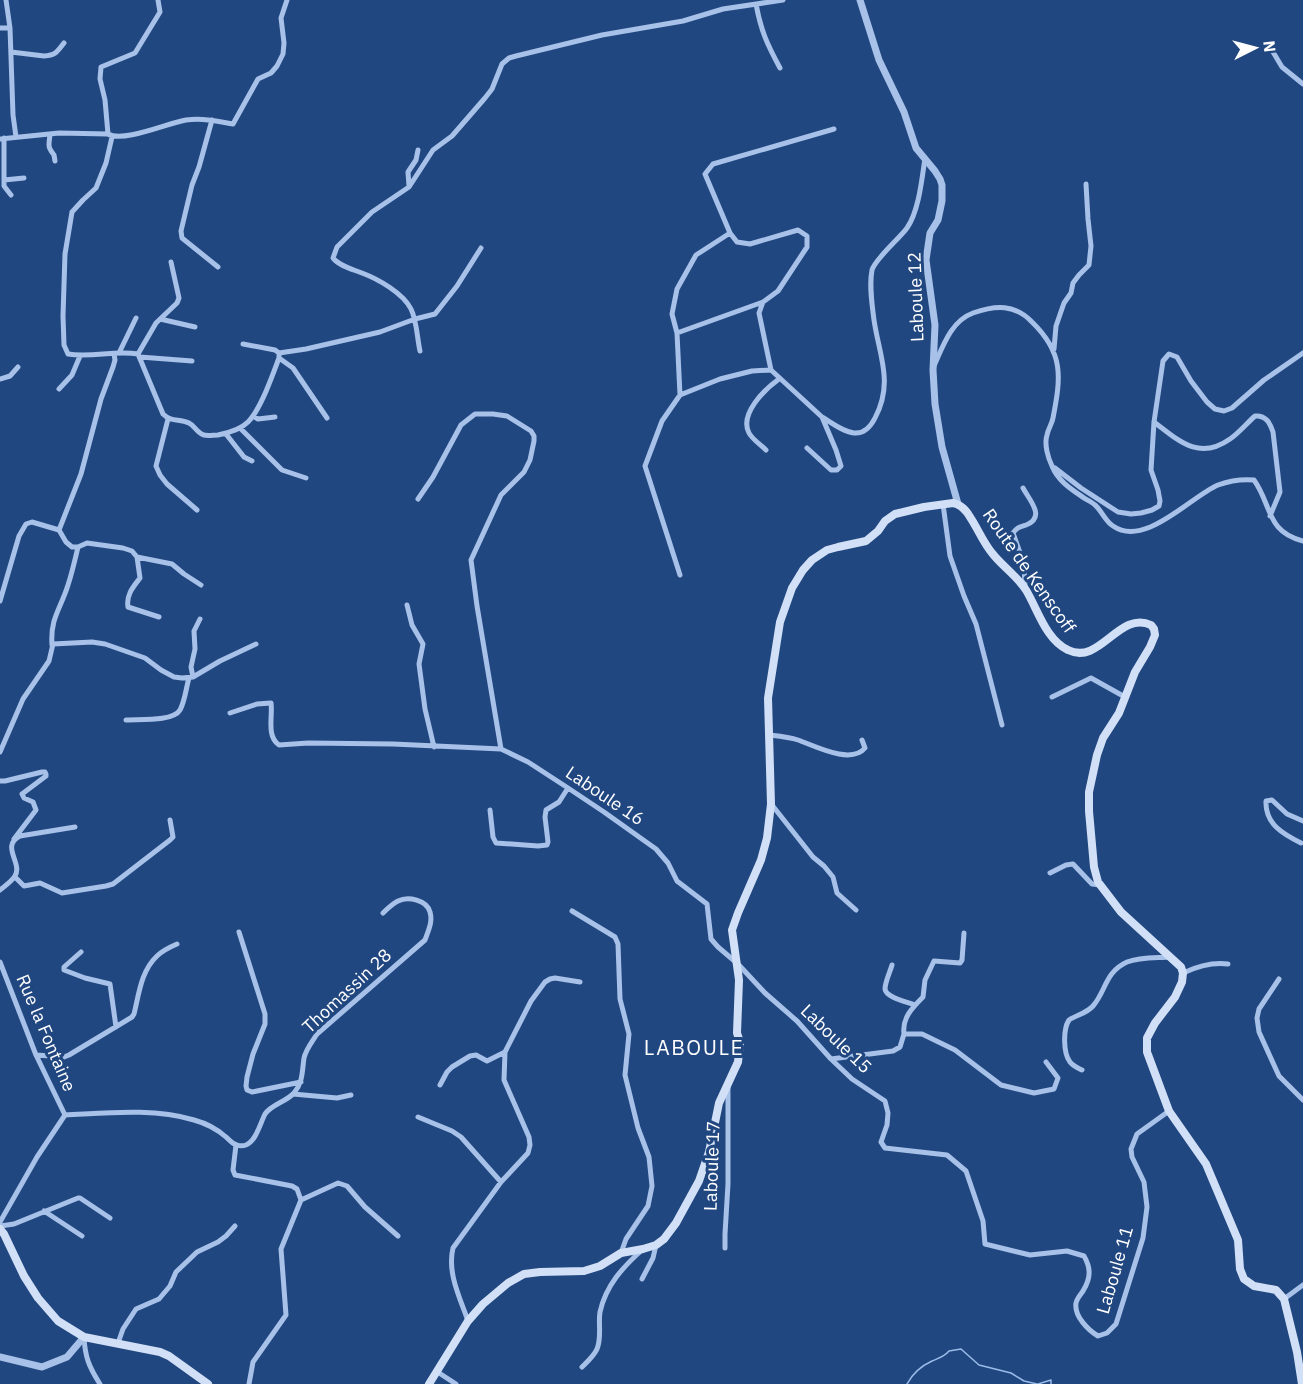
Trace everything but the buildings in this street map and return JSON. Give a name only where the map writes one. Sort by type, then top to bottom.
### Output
[{"type":"main road","name":"Route de Kenscoff","points":[[429,1384],[468,1321],[483,1304],[508,1283],[524,1274],[584,1271],[600,1266],[621,1253],[656,1245],[664,1239],[676,1223],[699,1180],[709,1152],[719,1103],[738,1062],[740,1042],[737,1032],[737,1012],[740,992],[732,930],[762,860],[767,838],[771,804],[768,698],[780,622],[792,588],[803,570],[812,560],[827,550],[866,542],[885,521],[907,510],[957,504],[968,513],[989,550],[1025,589],[1050,635],[1070,652],[1082,653],[1095,648],[1125,626],[1139,622],[1151,625],[1155,635],[1135,672],[1119,713],[1103,738],[1097,755],[1089,792],[1094,867],[1098,882],[1121,912],[1171,957],[1181,967],[1183,973]]},
{"type":"main road","points":[[1183,973],[1182,982],[1175,997],[1155,1023],[1147,1038],[1147,1052],[1169,1111],[1206,1164],[1238,1240],[1240,1269],[1244,1280],[1254,1286],[1276,1290],[1284,1299],[1302,1384]]},
{"type":"main road","points":[[0,1226],[24,1276],[38,1298],[58,1321],[84,1337],[170,1356],[208,1384]]},
{"type":"street","points":[[6,0],[10,28],[16,137]]},
{"type":"street","points":[[158,0],[160,12],[135,53],[101,67],[100,79],[110,135],[106,163],[96,188],[72,212],[65,254],[64,345],[68,354],[80,356],[127,352],[139,356],[192,361]]},
{"type":"street","points":[[11,195],[4,186],[2,139],[50,134],[134,135],[185,121],[212,120],[233,124],[258,79],[271,73],[283,54],[281,18],[287,0]]},
{"type":"street","points":[[728,0],[730,8]]},
{"type":"street","points":[[420,351],[411,308],[397,293],[374,277],[343,266],[335,262],[333,258],[338,247],[372,212],[409,188],[433,150],[452,136],[492,89],[502,64],[509,58],[602,35],[683,21],[730,8],[783,0]]},
{"type":"street","name":"Laboule 12","points":[[860,0],[879,60],[904,112],[916,148],[940,179],[943,195],[938,220],[930,234],[926,260],[935,325],[933,370],[935,404],[942,447],[957,504]]},
{"type":"street","points":[[756,4],[759,24],[780,68]]},
{"type":"street","points":[[0,28],[10,28]]},
{"type":"street","points":[[11,52],[49,56],[55,54],[64,43]]},
{"type":"street","points":[[1270,47],[1282,67],[1303,84]]},
{"type":"street","points":[[212,120],[181,231],[182,238],[218,267]]},
{"type":"street","points":[[677,333],[763,302],[778,291],[807,247],[807,236],[798,230],[750,244],[737,242],[730,233],[705,174],[713,164],[834,129]]},
{"type":"street","points":[[50,134],[49,147],[55,161]]},
{"type":"street","points":[[409,188],[408,172],[416,160],[418,150]]},
{"type":"street","points":[[763,302],[759,313],[771,370],[822,417],[844,430],[858,433],[867,429],[878,412],[883,394],[884,371],[875,322],[872,272],[877,260],[908,226],[918,198],[925,158]]},
{"type":"street","points":[[4,180],[24,178]]},
{"type":"street","points":[[1054,350],[1056,326],[1064,303],[1071,293],[1073,283],[1089,265],[1091,246],[1086,184]]},
{"type":"street","points":[[680,395],[677,333],[672,314],[677,289],[696,255],[730,233]]},
{"type":"street","points":[[279,356],[380,332],[435,314],[457,286],[481,248]]},
{"type":"street","points":[[139,356],[156,323],[177,303],[179,298],[171,262]]},
{"type":"street","points":[[933,370],[944,341],[955,324],[970,314],[988,308],[1009,308],[1021,311],[1044,334],[1054,350],[1058,364],[1057,396],[1053,420],[1046,437],[1046,448],[1051,466],[1059,479],[1096,505],[1113,526],[1124,531],[1136,531],[1159,523],[1217,485],[1246,479],[1254,480],[1260,489],[1270,516],[1278,528],[1291,538],[1303,541]]},
{"type":"street","points":[[59,530],[81,474],[116,353],[136,318]]},
{"type":"street","points":[[160,319],[195,327]]},
{"type":"street","points":[[243,344],[275,350],[293,368],[327,418]]},
{"type":"street","points":[[1051,466],[1118,512],[1131,514],[1152,510],[1159,506],[1160,501],[1151,470],[1154,422],[1163,361],[1169,354],[1177,357],[1207,402],[1215,409],[1224,411],[1232,408],[1264,380],[1303,353]]},
{"type":"street","points":[[58,389],[72,375],[80,356]]},
{"type":"street","points":[[139,356],[159,406],[168,419],[189,423],[204,435],[226,434],[240,428],[253,416],[269,384],[279,356]]},
{"type":"street","points":[[0,380],[10,376],[18,367]]},
{"type":"street","points":[[680,575],[645,466],[662,421],[680,395],[720,379],[752,371],[771,370]]},
{"type":"street","points":[[766,450],[749,434],[747,426],[749,415],[760,396],[779,379]]},
{"type":"street","points":[[418,499],[433,477],[461,425],[475,414],[507,416],[531,431],[534,436],[524,472],[501,495],[471,560],[501,749]]},
{"type":"street","points":[[253,416],[258,419],[275,417]]},
{"type":"street","points":[[1154,422],[1180,442],[1197,449],[1206,449],[1218,446],[1232,438],[1255,416],[1265,418],[1270,423],[1273,432],[1280,492],[1270,516]]},
{"type":"street","points":[[807,448],[831,470],[837,470],[842,466],[822,417]]},
{"type":"street","points":[[168,419],[156,466],[167,484],[197,510]]},
{"type":"street","points":[[240,428],[282,470],[306,478]]},
{"type":"street","points":[[226,434],[244,457],[252,461]]},
{"type":"street","points":[[1023,488],[1036,512],[1036,517],[1032,522],[1016,528],[1013,533],[1024,564],[1025,589]]},
{"type":"street","points":[[943,504],[950,556],[976,624],[1002,725]]},
{"type":"street","points":[[0,601],[18,536],[26,524],[32,522],[59,530],[66,543],[72,547],[87,543],[132,551],[137,557],[140,578],[131,590],[127,600],[128,607],[159,617]]},
{"type":"street","points":[[0,752],[23,699],[49,661],[54,617],[68,585],[78,547]]},
{"type":"street","points":[[137,557],[172,564],[201,585]]},
{"type":"street","points":[[406,605],[412,625],[423,644],[419,664],[425,709],[434,747]]},
{"type":"street","points":[[126,720],[167,718],[176,714],[181,707],[191,677],[195,649],[194,630],[200,619]]},
{"type":"street","points":[[52,645],[92,642],[105,644],[145,658],[174,677],[191,677],[256,644]]},
{"type":"street","points":[[1052,697],[1091,678],[1125,697]]},
{"type":"street","name":"Laboule 16","points":[[230,713],[257,704],[271,703],[271,731],[273,740],[279,745],[393,744],[501,749],[528,762],[656,849],[668,863],[677,881],[707,904],[711,939],[738,964]]},
{"type":"street","points":[[769,735],[849,756],[865,748],[862,740]]},
{"type":"street","points":[[0,781],[44,772],[46,774],[46,777],[22,794],[24,798],[33,802],[36,810],[11,844],[10,850],[16,873],[15,877],[0,890]]},
{"type":"street","points":[[490,810],[493,837],[496,843],[547,845],[546,810],[559,802],[568,788]]},
{"type":"street","points":[[1301,843],[1278,830],[1267,811],[1266,801],[1272,801],[1287,814],[1303,821]]},
{"type":"street","points":[[771,804],[813,857],[833,877],[837,893],[856,910]]},
{"type":"street","points":[[15,877],[24,886],[40,883],[62,893],[113,884],[173,837],[170,820]]},
{"type":"street","points":[[14,839],[75,827]]},
{"type":"street","points":[[1050,873],[1073,864],[1092,884],[1100,885]]},
{"type":"street","name":"Thomassin 28","points":[[236,1145],[244,1146],[249,1143],[266,1112],[293,1094],[301,1082],[304,1057],[317,1034],[425,940],[430,924],[430,911],[424,904],[415,900],[400,900],[383,913]]},
{"type":"street","points":[[572,911],[615,937],[618,944],[620,999],[629,1034],[625,1075],[638,1128],[649,1157],[652,1186],[648,1206],[626,1239],[621,1253]]},
{"type":"street","points":[[239,932],[265,1014],[266,1024],[250,1066],[246,1086],[252,1092],[301,1082]]},
{"type":"street","points":[[831,1059],[893,1051],[900,1047],[904,1034],[904,1021],[923,997],[925,980],[934,961],[960,963],[964,933]]},
{"type":"street","points":[[36,1055],[64,1057],[69,1055],[134,1014],[147,968],[158,955],[177,944]]},
{"type":"street","points":[[81,952],[64,970],[110,984],[116,1027]]},
{"type":"street","points":[[1082,1070],[1071,1064],[1067,1057],[1065,1028],[1069,1020],[1092,1007],[1111,974],[1124,963],[1171,957]]},
{"type":"street","name":"Rue la Fontaine","points":[[0,962],[36,1055],[66,1115]]},
{"type":"street","name":"Laboule 15","points":[[738,964],[765,993],[808,1032],[852,1079],[887,1103],[887,1125],[881,1142],[885,1148],[946,1155],[966,1170],[983,1221],[985,1244],[1030,1255],[1067,1251]]},
{"type":"street","points":[[1183,973],[1197,966],[1228,964]]},
{"type":"street","points":[[892,965],[885,989],[887,993],[915,1005]]},
{"type":"street","points":[[468,1321],[452,1276],[453,1248],[501,1182],[528,1153],[530,1145],[529,1137],[504,1080],[505,1052],[531,1001],[545,982],[555,978],[580,982]]},
{"type":"street","points":[[1279,979],[1259,1009],[1257,1018],[1259,1032],[1279,1076],[1303,1100]]},
{"type":"street","points":[[904,1034],[922,1034],[955,1050],[1001,1085],[1034,1093],[1053,1089],[1058,1078],[1046,1062]]},
{"type":"street","points":[[440,1085],[452,1067],[470,1056],[476,1055],[487,1061],[505,1052]]},
{"type":"street","name":"Laboule 17","points":[[725,1248],[729,1134],[728,1085]]},
{"type":"street","points":[[293,1094],[336,1098],[351,1095]]},
{"type":"street","name":"Laboule 11","points":[[1067,1251],[1084,1256],[1090,1267],[1089,1280],[1076,1301],[1076,1312],[1088,1330],[1098,1336],[1107,1333],[1116,1324],[1143,1238],[1146,1207],[1144,1182],[1132,1157],[1131,1149],[1137,1134],[1169,1111]]},
{"type":"street","points":[[0,1226],[37,1157],[66,1115],[157,1113],[203,1123],[236,1145],[233,1170],[235,1175],[292,1186],[297,1189],[302,1200]]},
{"type":"street","points":[[417,1117],[461,1137],[501,1182]]},
{"type":"street","points":[[249,1384],[253,1362],[286,1315],[281,1249],[302,1200],[342,1183],[398,1236]]},
{"type":"street","points":[[0,1226],[14,1224],[80,1198],[110,1218]]},
{"type":"street","points":[[44,1211],[82,1236]]},
{"type":"street","points":[[118,1343],[123,1329],[136,1309],[159,1299],[170,1286],[176,1272],[197,1252],[218,1242],[235,1226]]},
{"type":"street","points":[[642,1279],[653,1258],[656,1245]]},
{"type":"street","points":[[582,1367],[597,1350],[600,1312],[608,1290],[617,1274],[644,1249]]},
{"type":"street","points":[[1284,1299],[1303,1285]]},
{"type":"street","points":[[0,1357],[42,1367],[67,1357],[84,1337]]},
{"type":"street","points":[[84,1337],[90,1369],[100,1384]]},
{"type":"street","points":[[436,1371],[456,1384]]},
{"type":"waterway","points":[[907,1384],[924,1365],[949,1351],[961,1349],[979,1365],[1011,1373],[1024,1381],[1037,1384]]},
{"type":"waterway","points":[[1038,1384],[1051,1380],[1051,1384]]},
{"type":"district","name":"LABOULE","points":[[694,1048]]}]
